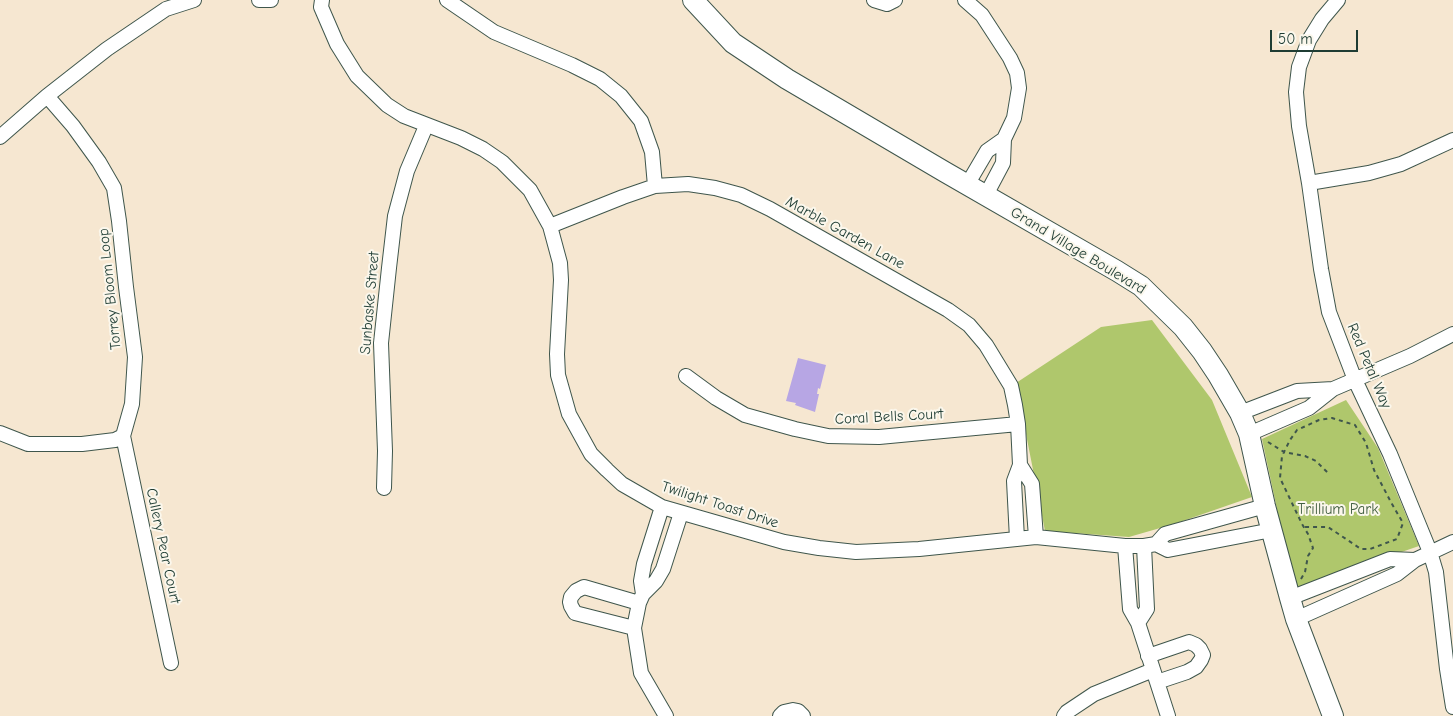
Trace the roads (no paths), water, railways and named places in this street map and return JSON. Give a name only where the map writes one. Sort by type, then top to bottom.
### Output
[{"type":"street","points":[[0,137],[47,96],[107,50],[166,9],[194,0]]},
{"type":"street","points":[[259,0],[271,0]]},
{"type":"street","name":"Twilight Toast Drive","points":[[322,0],[321,7],[337,44],[357,76],[387,105],[404,116],[461,138],[483,149],[502,162],[530,190],[550,226],[560,263],[558,375],[569,414],[591,454],[622,484],[662,507],[784,542],[856,552],[919,549],[1036,537],[1125,546],[1150,545],[1168,550],[1272,530]]},
{"type":"street","points":[[447,0],[494,32],[600,79],[621,96],[640,121],[646,136],[652,152],[655,186]]},
{"type":"street","name":"Grand Village Boulevard","points":[[693,0],[733,43],[787,79],[1141,286],[1184,328],[1218,375],[1240,413],[1248,434],[1272,530],[1294,590],[1296,619],[1333,716]]},
{"type":"street","points":[[874,0],[887,4],[895,0]]},
{"type":"street","points":[[965,0],[982,15],[1010,58],[1017,73],[1019,88],[1014,118],[1004,139],[1003,163],[986,195]]},
{"type":"street","name":"Red Petal Way","points":[[1338,0],[1322,19],[1310,40],[1299,67],[1296,92],[1298,118],[1321,270],[1330,312],[1355,380],[1390,454],[1430,552],[1436,572],[1446,669],[1453,707]]},
{"type":"street","name":"Torrey Bloom Loop","points":[[47,96],[73,126],[99,162],[114,188],[135,357],[132,404],[123,436]]},
{"type":"street","name":"Sunbaske Street","points":[[384,488],[385,451],[381,343],[395,216],[407,171],[426,126]]},
{"type":"street","points":[[967,185],[987,151],[1004,139]]},
{"type":"street","points":[[1309,183],[1401,164],[1453,140]]},
{"type":"street","name":"Marble Garden Lane","points":[[550,226],[655,186],[688,184],[715,188],[741,195],[770,209],[948,310],[969,325],[986,345],[1010,386],[1016,405],[1020,465],[1014,481],[1017,539]]},
{"type":"street","points":[[1248,434],[1309,408],[1333,389],[1410,356],[1453,334]]},
{"type":"street","name":"Coral Bells Court","points":[[686,376],[716,398],[745,414],[795,429],[828,436],[879,436],[1018,424]]},
{"type":"street","points":[[1240,413],[1297,390],[1333,389]]},
{"type":"street","points":[[0,433],[28,444],[82,444],[114,440],[123,436]]},
{"type":"street","name":"Callery Pear Court","points":[[123,436],[171,663]]},
{"type":"street","name":"Marble Garden Lane","points":[[1020,465],[1032,484],[1036,537]]},
{"type":"street","points":[[1138,623],[1147,609],[1150,545],[1165,534],[1265,506]]},
{"type":"street","points":[[662,507],[644,564],[641,581],[641,599],[634,628],[642,673],[666,716]]},
{"type":"street","points":[[641,599],[663,569],[681,513]]},
{"type":"street","points":[[1296,619],[1397,574],[1415,560],[1453,542]]},
{"type":"street","points":[[1125,546],[1130,608],[1138,623],[1168,716]]},
{"type":"street","points":[[1294,590],[1390,559],[1415,560]]},
{"type":"street","points":[[634,628],[575,613],[570,602],[576,591],[584,587],[641,599]]},
{"type":"street","points":[[1064,716],[1094,694],[1155,676],[1186,672],[1196,667],[1202,655],[1196,645],[1189,642],[1148,656]]},
{"type":"street","points":[[780,716],[784,712],[794,710],[804,716]]},
{"type":"park label","name":"Trillium Park","points":[[1338,510]]}]
